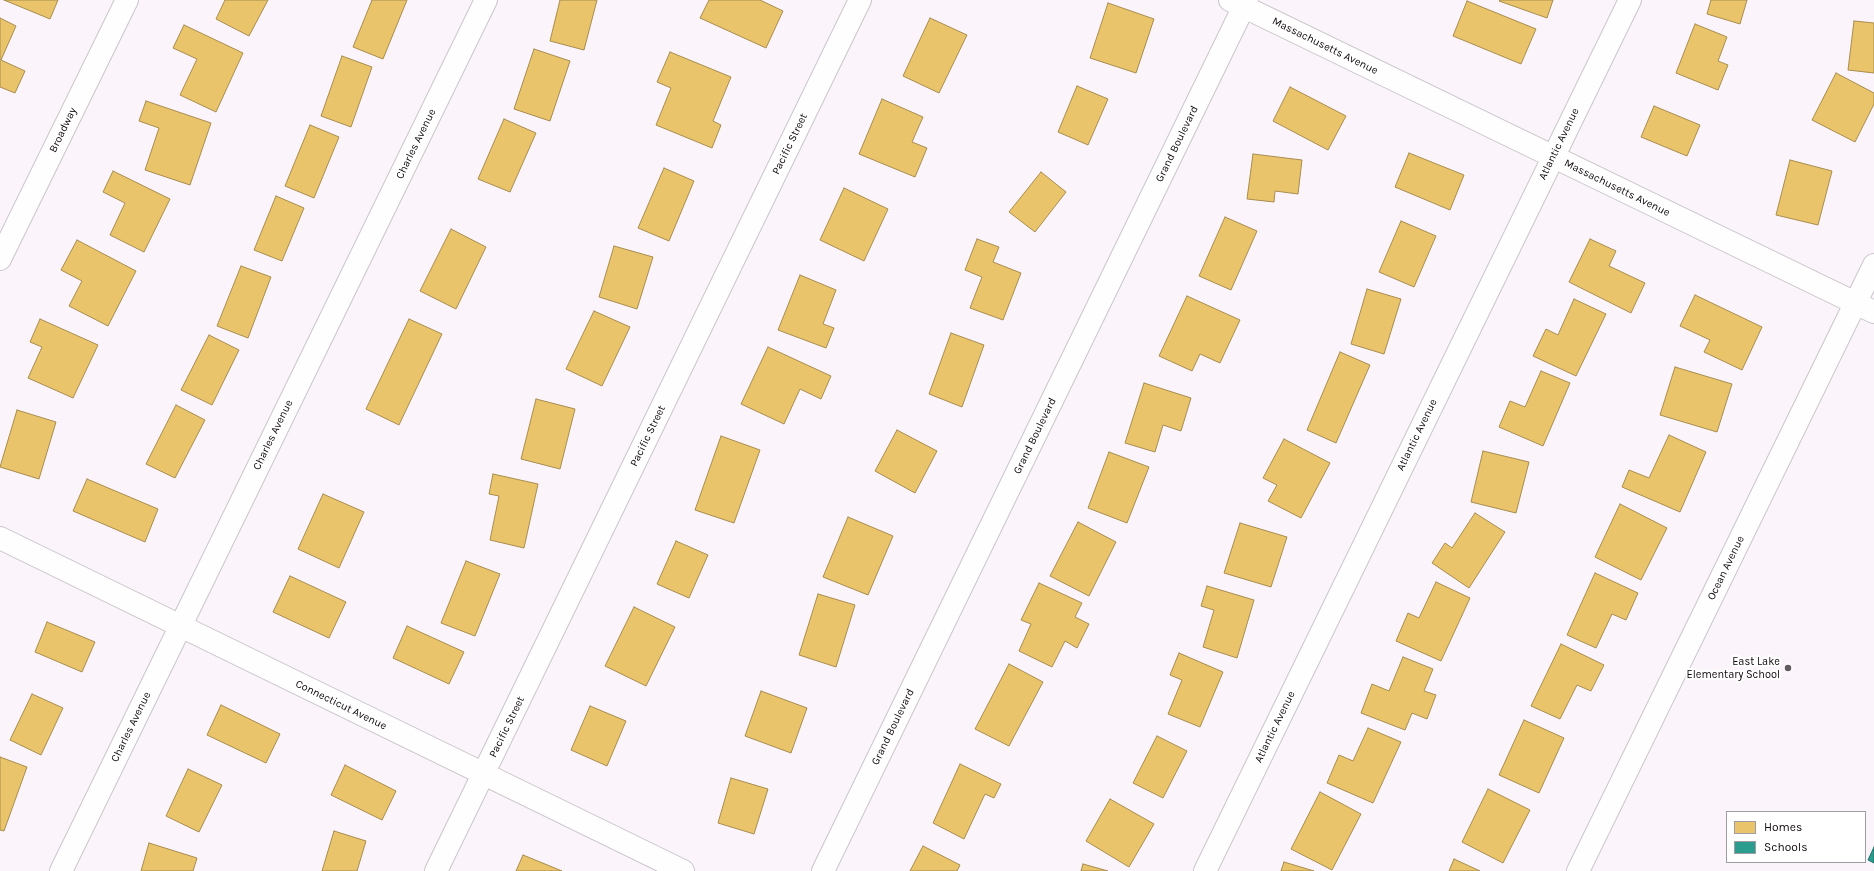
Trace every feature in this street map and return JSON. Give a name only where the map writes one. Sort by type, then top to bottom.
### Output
[{"type":"street","name":"Broadway","points":[[0,260],[127,0]]},
{"type":"street","name":"Charles Avenue","points":[[61,871],[486,0]]},
{"type":"street","name":"Pacific Street","points":[[436,871],[860,0]]},
{"type":"street","name":"Atlantic Avenue","points":[[1205,871],[1630,0]]},
{"type":"street","name":"Massachusetts Avenue","points":[[1241,2],[1553,157],[1865,308]]},
{"type":"street","name":"Grand Boulevard","points":[[823,871],[1241,2]]},
{"type":"street","name":"Ocean Avenue","points":[[1578,871],[1865,308],[1874,265]]},
{"type":"street","name":"Connecticut Avenue","points":[[0,538],[683,871]]},
{"type":"building: Homes","points":[[4,0],[58,0],[50,19]]},
{"type":"building: Homes","points":[[225,0],[268,0],[249,36],[216,19]]},
{"type":"building: Homes","points":[[372,0],[407,0],[383,59],[353,47]]},
{"type":"building: Homes","points":[[560,0],[597,0],[584,50],[550,41]]},
{"type":"building: Homes","points":[[709,0],[760,0],[783,11],[766,48],[700,18]]},
{"type":"building: Homes","points":[[1553,0],[1547,18],[1499,1]]},
{"type":"building: Homes","points":[[1711,0],[1747,0],[1740,24],[1707,14]]},
{"type":"building: Homes","points":[[1467,1],[1536,29],[1521,64],[1453,36]]},
{"type":"building: Homes","points":[[1108,3],[1154,19],[1136,73],[1090,58]]},
{"type":"building: Homes","points":[[0,18],[16,26],[1,60],[25,71],[15,93],[0,87]]},
{"type":"building: Homes","points":[[930,18],[967,35],[939,93],[903,76]]},
{"type":"building: Homes","points":[[1854,21],[1874,23],[1874,73],[1848,70]]},
{"type":"building: Homes","points":[[1695,24],[1727,37],[1718,61],[1728,65],[1718,90],[1676,73]]},
{"type":"building: Homes","points":[[184,25],[243,53],[216,112],[180,95],[197,59],[173,48]]},
{"type":"building: Homes","points":[[534,49],[570,61],[550,121],[514,109]]},
{"type":"building: Homes","points":[[670,52],[731,77],[713,121],[721,125],[712,148],[656,125],[671,88],[657,82]]},
{"type":"building: Homes","points":[[342,56],[372,67],[351,127],[321,116]]},
{"type":"building: Homes","points":[[1836,73],[1874,93],[1874,104],[1855,142],[1812,120]]},
{"type":"building: Homes","points":[[1077,86],[1108,99],[1088,145],[1058,132]]},
{"type":"building: Homes","points":[[1290,87],[1346,116],[1328,150],[1273,121]]},
{"type":"building: Homes","points":[[882,99],[923,117],[912,142],[927,148],[915,177],[859,154]]},
{"type":"building: Homes","points":[[146,101],[211,123],[190,185],[145,170],[159,128],[139,121]]},
{"type":"building: Homes","points":[[1654,106],[1700,125],[1687,156],[1641,137]]},
{"type":"building: Homes","points":[[504,119],[536,133],[510,192],[478,179]]},
{"type":"building: Homes","points":[[310,125],[339,137],[314,198],[285,186]]},
{"type":"building: Homes","points":[[1409,153],[1464,175],[1450,210],[1395,187]]},
{"type":"building: Homes","points":[[1253,154],[1302,160],[1298,194],[1275,191],[1274,202],[1247,199]]},
{"type":"building: Homes","points":[[1790,160],[1832,171],[1818,225],[1776,215]]},
{"type":"building: Homes","points":[[664,168],[694,181],[669,241],[638,228]]},
{"type":"building: Homes","points":[[113,171],[170,199],[144,252],[110,235],[125,203],[103,192]]},
{"type":"building: Homes","points":[[1041,172],[1066,192],[1035,232],[1009,212]]},
{"type":"building: Homes","points":[[844,188],[888,209],[864,261],[820,240]]},
{"type":"building: Homes","points":[[276,196],[304,208],[282,261],[254,250]]},
{"type":"building: Homes","points":[[1225,217],[1257,231],[1231,290],[1199,276]]},
{"type":"building: Homes","points":[[1401,221],[1436,236],[1414,287],[1379,272]]},
{"type":"building: Homes","points":[[451,229],[486,247],[456,309],[420,291]]},
{"type":"building: Homes","points":[[977,239],[999,247],[993,262],[1021,273],[1003,320],[970,308],[982,277],[965,270]]},
{"type":"building: Homes","points":[[1590,239],[1616,251],[1609,266],[1645,283],[1631,313],[1569,282]]},
{"type":"building: Homes","points":[[77,240],[136,271],[108,326],[69,306],[82,281],[61,270]]},
{"type":"building: Homes","points":[[614,246],[653,257],[637,309],[599,297]]},
{"type":"building: Homes","points":[[241,266],[271,277],[248,338],[217,326]]},
{"type":"building: Homes","points":[[800,275],[836,290],[823,324],[834,328],[826,348],[778,330]]},
{"type":"building: Homes","points":[[1367,289],[1401,299],[1384,354],[1351,344]]},
{"type":"building: Homes","points":[[1695,295],[1762,327],[1742,370],[1704,352],[1710,340],[1680,326]]},
{"type":"building: Homes","points":[[1187,296],[1240,320],[1220,363],[1200,354],[1192,371],[1159,356]]},
{"type":"building: Homes","points":[[1574,299],[1606,314],[1576,376],[1533,356],[1546,329],[1558,335]]},
{"type":"building: Homes","points":[[594,311],[630,327],[602,386],[566,369]]},
{"type":"building: Homes","points":[[40,319],[98,345],[73,398],[28,378],[42,347],[30,342]]},
{"type":"building: Homes","points":[[409,319],[442,334],[399,425],[366,409]]},
{"type":"building: Homes","points":[[951,333],[984,345],[962,407],[929,394]]},
{"type":"building: Homes","points":[[209,335],[239,350],[212,405],[181,390]]},
{"type":"building: Homes","points":[[768,347],[831,376],[821,399],[800,389],[784,424],[741,404]]},
{"type":"building: Homes","points":[[1340,352],[1370,365],[1336,443],[1307,430]]},
{"type":"building: Homes","points":[[1675,367],[1732,384],[1717,432],[1660,415]]},
{"type":"building: Homes","points":[[1541,371],[1570,383],[1543,446],[1499,427],[1510,401],[1525,407]]},
{"type":"building: Homes","points":[[1144,383],[1191,398],[1181,431],[1163,425],[1155,452],[1125,443]]},
{"type":"building: Homes","points":[[536,399],[575,409],[560,469],[521,459]]},
{"type":"building: Homes","points":[[176,405],[205,420],[175,478],[146,464]]},
{"type":"building: Homes","points":[[17,410],[56,422],[39,479],[0,467]]},
{"type":"building: Homes","points":[[897,430],[937,451],[915,493],[875,471]]},
{"type":"building: Homes","points":[[1669,435],[1706,452],[1680,512],[1622,487],[1629,470],[1649,478]]},
{"type":"building: Homes","points":[[721,436],[760,450],[734,523],[695,510]]},
{"type":"building: Homes","points":[[1284,439],[1330,463],[1301,518],[1268,501],[1277,485],[1263,478]]},
{"type":"building: Homes","points":[[1483,451],[1529,462],[1516,513],[1471,502]]},
{"type":"building: Homes","points":[[1109,452],[1149,467],[1127,523],[1088,508]]},
{"type":"building: Homes","points":[[493,474],[538,484],[524,548],[490,540],[499,496],[489,494]]},
{"type":"building: Homes","points":[[87,479],[158,509],[145,542],[73,511]]},
{"type":"building: Homes","points":[[323,494],[364,512],[339,568],[298,549]]},
{"type":"building: Homes","points":[[1620,504],[1667,528],[1641,580],[1595,557]]},
{"type":"building: Homes","points":[[1475,513],[1505,532],[1469,588],[1432,563],[1445,543],[1452,548]]},
{"type":"building: Homes","points":[[848,517],[893,536],[868,595],[823,577]]},
{"type":"building: Homes","points":[[1078,522],[1116,542],[1089,596],[1050,576]]},
{"type":"building: Homes","points":[[1240,523],[1287,537],[1271,587],[1224,573]]},
{"type":"building: Homes","points":[[676,541],[708,555],[689,598],[657,584]]},
{"type":"building: Homes","points":[[466,561],[500,574],[475,636],[441,623]]},
{"type":"building: Homes","points":[[1595,573],[1638,593],[1626,620],[1612,614],[1596,648],[1567,635]]},
{"type":"building: Homes","points":[[290,576],[346,602],[329,638],[273,612]]},
{"type":"building: Homes","points":[[1436,582],[1470,598],[1441,661],[1396,641],[1408,613],[1419,618]]},
{"type":"building: Homes","points":[[1039,583],[1082,603],[1075,617],[1089,624],[1077,648],[1065,641],[1052,667],[1019,651],[1031,624],[1021,620]]},
{"type":"building: Homes","points":[[1207,586],[1254,600],[1237,658],[1203,647],[1214,610],[1201,606]]},
{"type":"building: Homes","points":[[818,594],[855,605],[836,667],[799,655]]},
{"type":"building: Homes","points":[[634,607],[675,627],[646,686],[605,666]]},
{"type":"building: Homes","points":[[47,622],[95,642],[82,672],[35,652]]},
{"type":"building: Homes","points":[[407,626],[464,652],[449,684],[393,658]]},
{"type":"building: Homes","points":[[1561,644],[1604,665],[1591,691],[1577,685],[1560,719],[1531,706]]},
{"type":"building: Homes","points":[[1179,653],[1223,672],[1200,727],[1168,714],[1182,680],[1170,675]]},
{"type":"building: Homes","points":[[1403,657],[1433,669],[1424,691],[1436,695],[1427,719],[1412,713],[1405,730],[1361,713],[1372,684],[1389,691]]},
{"type":"building: Homes","points":[[1009,664],[1043,682],[1009,746],[975,729]]},
{"type":"building: Homes","points":[[761,691],[807,708],[791,753],[745,736]]},
{"type":"building: Homes","points":[[32,694],[63,708],[41,755],[10,740]]},
{"type":"building: Homes","points":[[221,705],[280,734],[266,763],[207,735]]},
{"type":"building: Homes","points":[[590,706],[626,721],[607,766],[571,750]]},
{"type":"building: Homes","points":[[1524,720],[1564,738],[1539,793],[1499,775]]},
{"type":"building: Homes","points":[[1368,728],[1401,742],[1373,803],[1327,783],[1339,755],[1353,761]]},
{"type":"building: Homes","points":[[1157,736],[1187,751],[1163,798],[1133,783]]},
{"type":"building: Homes","points":[[0,757],[27,767],[4,831],[0,830]]},
{"type":"building: Homes","points":[[960,764],[1001,784],[994,798],[985,794],[964,839],[933,823]]},
{"type":"building: Homes","points":[[345,765],[396,791],[382,820],[331,795]]},
{"type":"building: Homes","points":[[188,769],[222,785],[199,832],[166,816]]},
{"type":"building: Homes","points":[[731,778],[768,789],[754,834],[718,823]]},
{"type":"building: Homes","points":[[1488,789],[1530,810],[1503,863],[1462,842]]},
{"type":"building: Homes","points":[[1320,792],[1361,814],[1332,870],[1291,849]]},
{"type":"building: Homes","points":[[1110,799],[1154,824],[1129,867],[1086,841]]},
{"type":"building: Homes","points":[[334,831],[366,841],[357,871],[322,871]]},
{"type":"building: Homes","points":[[149,843],[197,858],[193,871],[141,871]]},
{"type":"building: Homes","points":[[923,846],[960,865],[957,871],[910,871]]},
{"type":"building: Homes","points":[[523,855],[562,871],[516,871]]},
{"type":"building: Homes","points":[[1454,859],[1480,871],[1449,871]]},
{"type":"building: Homes","points":[[1284,862],[1314,871],[1281,871]]},
{"type":"building: Homes","points":[[1083,864],[1108,871],[1081,871]]},
{"type":"building: Schools","points":[[1874,847],[1874,863],[1868,860]]},
{"type":"place","name":"East Lake Elementary School","points":[[1788,668]]}]
